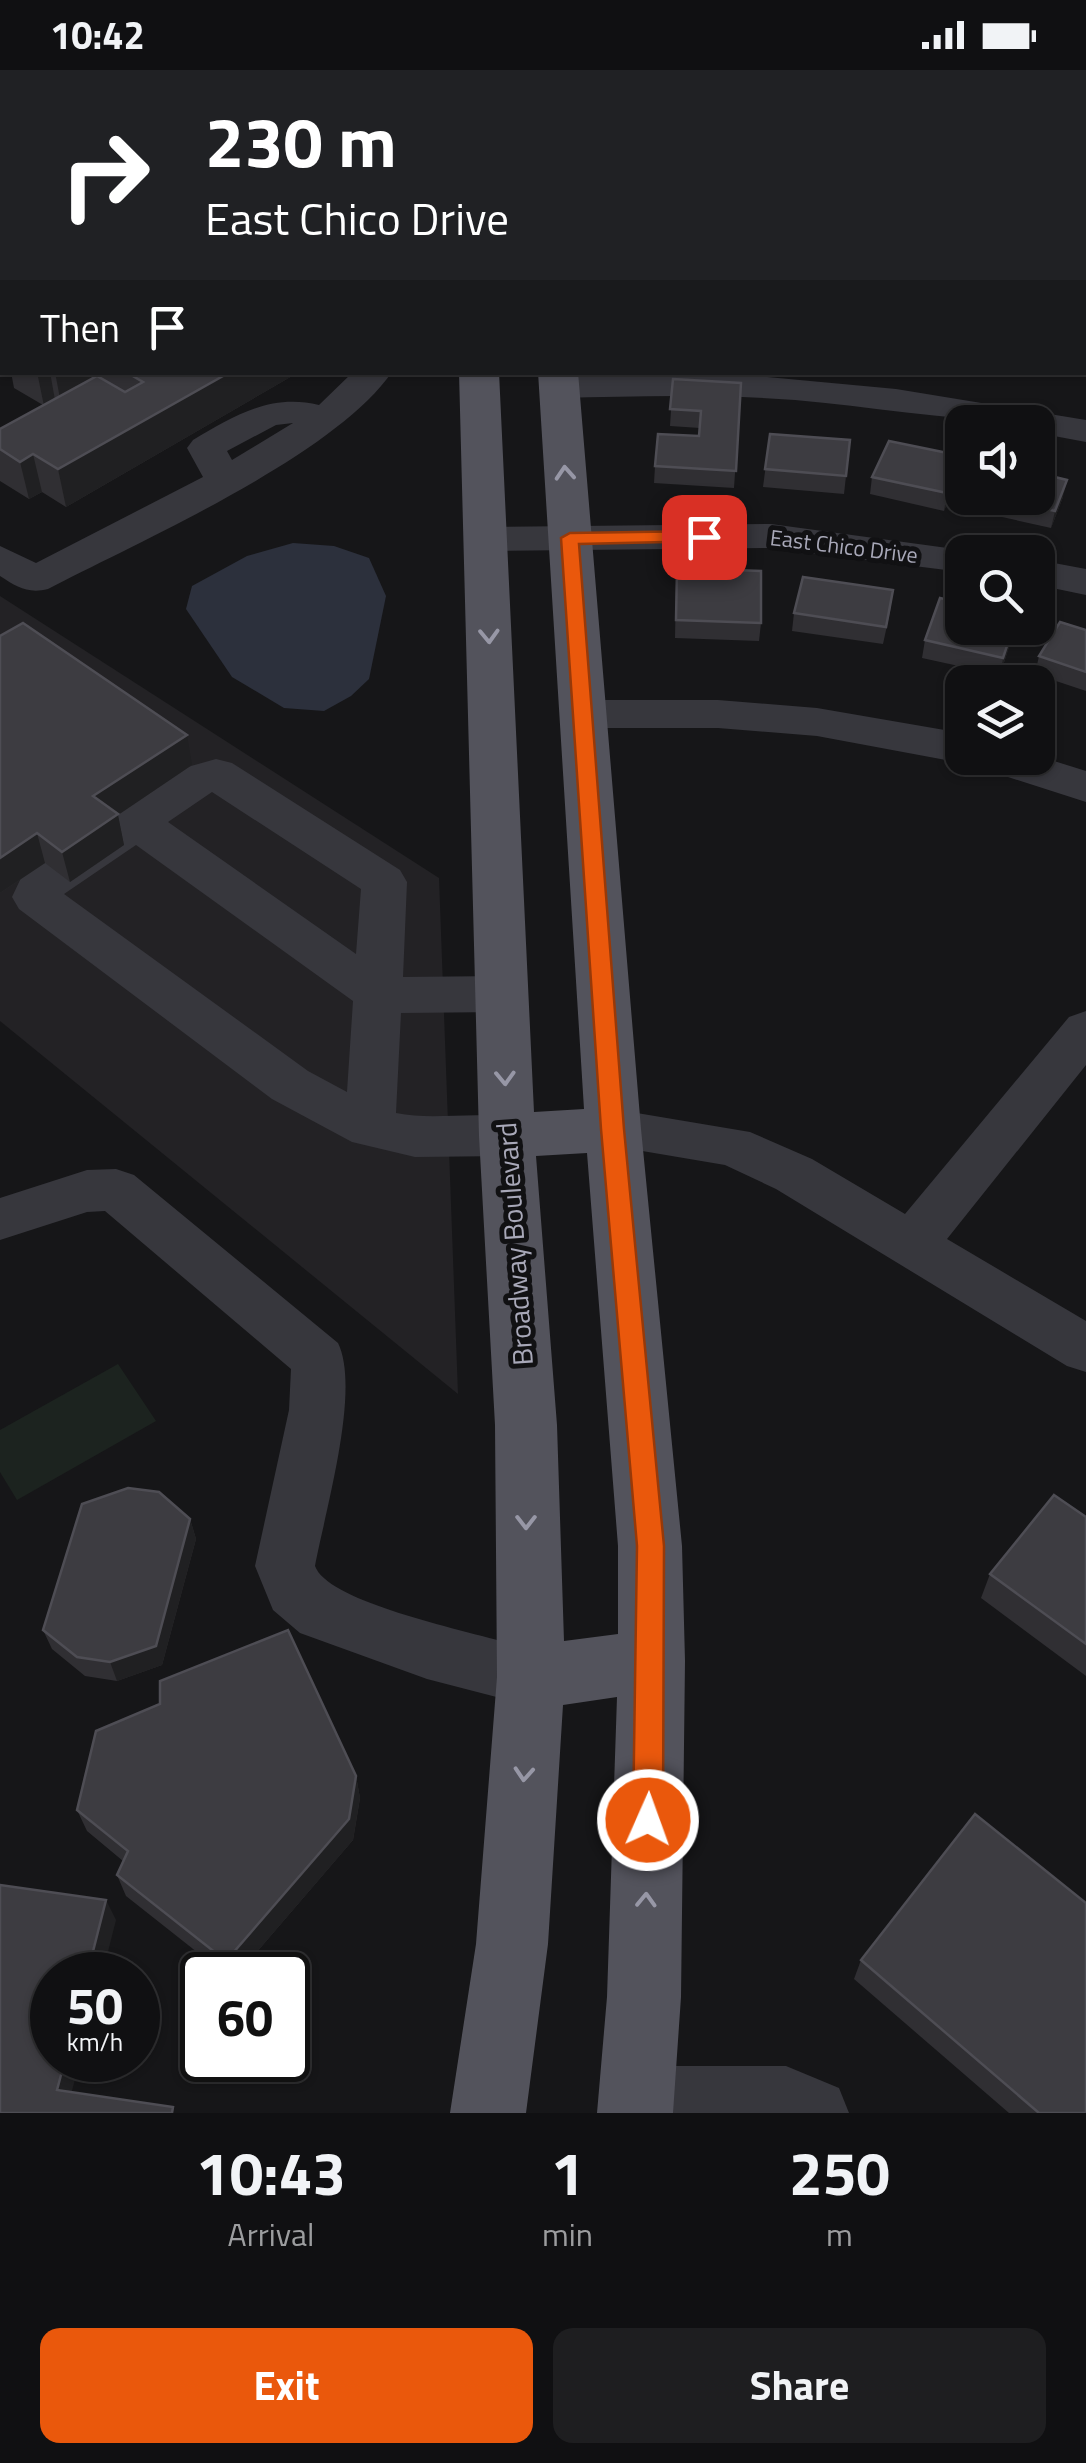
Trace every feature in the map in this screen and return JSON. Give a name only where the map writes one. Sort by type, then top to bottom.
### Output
[{"type":"main road","name":"Broadway Boulevard","points":[[480,375],[506,1136],[526,1425],[531,1677],[512,1944],[488,2113]]},
{"type":"main road","points":[[558,380],[612,1129],[650,1546],[652,1660],[644,1997],[636,2107]]},
{"type":"main road","points":[[506,1136],[612,1129]]},
{"type":"main road","points":[[531,1677],[652,1660]]},
{"type":"street","points":[[0,558],[34,580],[224,481],[206,448],[267,412],[310,412],[326,418],[371,375]]},
{"type":"street","points":[[558,380],[702,383],[801,391],[954,406],[1086,431]]},
{"type":"street","name":"East Chico Drive","points":[[485,538],[771,536],[945,558]]},
{"type":"street","points":[[1055,576],[1086,582]]},
{"type":"street","points":[[582,714],[718,714],[816,722],[945,745]]},
{"type":"street","points":[[370,1128],[384,882],[216,774],[200,779],[37,890],[35,898],[290,1085],[370,1128],[415,1137],[506,1136]]},
{"type":"street","points":[[1050,775],[1086,786]]},
{"type":"street","points":[[136,822],[379,995],[502,994]]},
{"type":"street","points":[[910,1246],[1086,1030]]},
{"type":"street","points":[[612,1129],[732,1146],[794,1174],[1086,1349]]},
{"type":"street","points":[[0,1219],[86,1191],[116,1190],[319,1360],[317,1410],[285,1566],[294,1590],[321,1614],[428,1650],[531,1677]]},
{"type":"street","points":[[636,2107],[795,2109]]},
{"type":"shaded area","points":[[0,596],[439,878],[458,1394],[0,1021]]},
{"type":"shaded area","points":[[118,1364],[156,1421],[17,1500],[0,1472],[0,1430]]},
{"type":"water","points":[[293,543],[334,546],[369,558],[386,596],[369,679],[351,696],[324,711],[284,708],[232,677],[186,609],[192,586],[247,556]]},
{"type":"building","points":[[131,375],[225,375],[58,469],[33,454],[20,462],[0,449],[0,429],[97,376],[125,392],[143,382]]},
{"type":"building","points":[[673,379],[741,383],[736,471],[655,466],[658,434],[699,436],[701,411],[670,409]]},
{"type":"building","points":[[770,434],[850,440],[846,476],[765,469]]},
{"type":"building","points":[[889,441],[945,453],[945,493],[872,477]]},
{"type":"building","points":[[1055,477],[1067,480],[1055,511]]},
{"type":"building","points":[[677,568],[761,571],[761,623],[676,620]]},
{"type":"building","points":[[803,577],[893,590],[886,627],[794,613]]},
{"type":"building","points":[[940,598],[945,599],[945,645],[925,640]]},
{"type":"building","points":[[1060,622],[1086,630],[1086,672],[1039,656],[1046,645],[1055,645],[1055,630]]},
{"type":"building","points":[[23,623],[187,735],[93,796],[118,814],[62,852],[37,833],[0,858],[0,636]]},
{"type":"building","points":[[947,645],[1007,645],[1003,658]]},
{"type":"building","points":[[128,1488],[159,1492],[190,1519],[156,1646],[110,1662],[77,1657],[43,1630],[82,1504]]},
{"type":"building","points":[[1054,1495],[1086,1517],[1086,1644],[990,1574]]},
{"type":"building","points":[[288,1630],[356,1776],[349,1819],[234,1952],[215,1952],[117,1875],[128,1851],[77,1810],[96,1731],[160,1704],[160,1681]]},
{"type":"building","points":[[975,1814],[1086,1903],[1086,2113],[1039,2113],[861,1960]]},
{"type":"building","points":[[0,1885],[106,1900],[93,1952],[30,1952],[30,2082],[59,2082],[57,2090],[173,2107],[172,2113],[0,2113]]},
{"type":"route","points":[[648,1820],[650,1546],[612,1129],[570,538],[704,537]]}]
